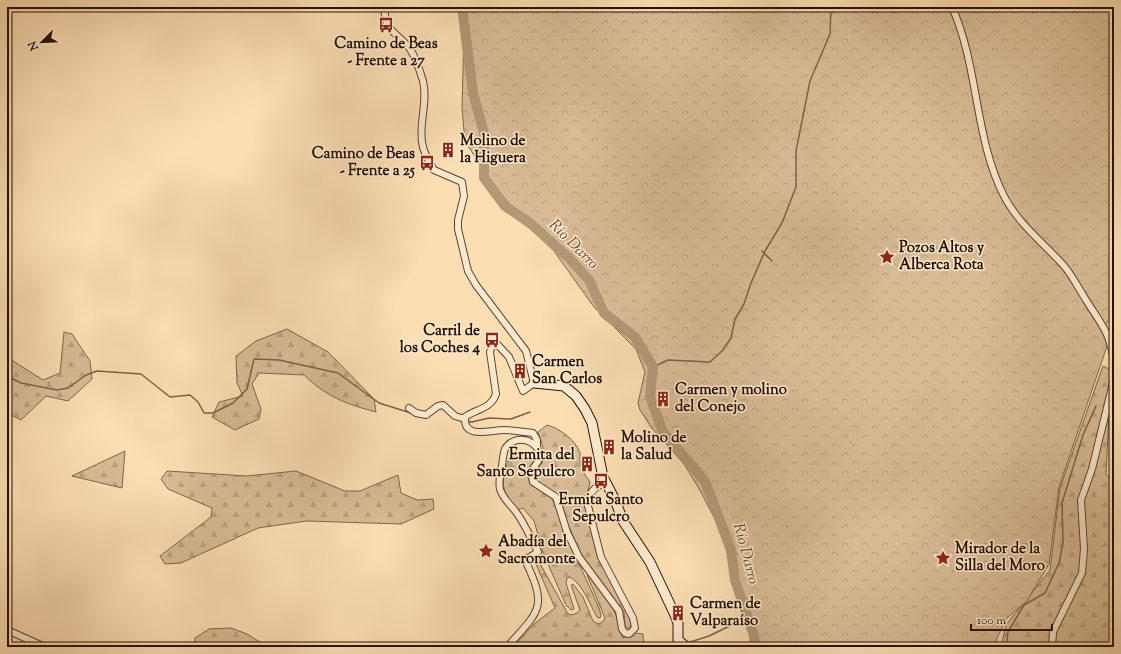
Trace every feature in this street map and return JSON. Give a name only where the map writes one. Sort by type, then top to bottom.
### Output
[{"type":"street","points":[[384,7],[388,27],[392,33],[410,49],[423,81],[425,98],[421,134],[426,155],[434,170],[462,182],[464,196],[458,220],[458,229],[472,279],[501,321],[521,344],[527,355],[530,365],[530,375],[534,383]]},
{"type":"street","points":[[952,7],[963,33],[994,174],[1011,210],[1028,230],[1065,267],[1100,319],[1112,345],[1114,362]]},
{"type":"street","points":[[465,419],[467,416],[489,405],[495,399],[496,387],[490,352],[490,347],[494,343],[509,357],[523,391],[534,383],[564,386],[576,396],[592,423],[600,468],[606,483],[623,521],[653,569],[678,623],[677,630],[682,644]]},
{"type":"street","points":[[1052,647],[1053,632],[1082,573],[1084,549],[1081,500],[1092,469],[1114,379]]},
{"type":"street","points":[[409,408],[416,413],[426,415],[438,406],[443,405],[455,416],[465,419]]},
{"type":"street","points":[[465,419],[468,428],[476,432],[504,430],[533,433],[537,440],[537,446]]},
{"type":"street","points":[[507,647],[538,610],[539,597],[535,581],[525,560],[538,552],[516,512],[502,493],[500,478],[504,451],[510,444],[526,440],[537,446],[540,450],[540,458],[531,472],[533,482],[556,498],[567,532],[579,557],[619,611],[622,629],[625,633],[630,634],[635,628],[633,618],[601,557],[588,506],[588,499],[592,490],[606,483]]},
{"type":"street","points":[[7,630],[45,647]]},
{"type":"street","points":[[346,647],[400,647]]},
{"type":"green space","points":[[457,7],[1114,7],[1114,320],[1109,319],[1106,324],[1108,343],[1059,487],[1049,564],[1027,601],[1006,619],[997,638],[996,647],[755,647],[740,602],[722,533],[701,492],[684,464],[651,427],[640,410],[638,403],[645,372],[636,349],[594,307],[554,251],[528,226],[488,178],[469,147],[464,131],[462,108],[464,34]]},
{"type":"green space","points":[[287,329],[328,352],[374,399],[376,412],[337,399],[312,383],[304,375],[259,373],[252,384],[261,409],[259,419],[235,430],[212,417],[219,402],[243,396],[237,383],[236,356],[256,341]]},
{"type":"green space","points":[[64,332],[72,334],[90,361],[92,379],[68,401],[46,396],[21,420],[7,413],[7,357],[43,380],[60,373]]},
{"type":"green space","points":[[1103,366],[1111,370],[1106,475],[1114,480],[1114,647],[1001,647],[1006,625],[1050,570],[1060,488]]},
{"type":"green space","points":[[547,425],[566,435],[578,448],[580,453],[581,468],[590,482],[585,504],[596,551],[630,617],[631,624],[629,629],[625,626],[624,612],[582,557],[565,517],[561,498],[555,492],[544,488],[534,479],[535,472],[542,463],[544,455],[538,432]]},
{"type":"green space","points":[[125,451],[122,488],[72,476]]},
{"type":"green space","points":[[536,452],[535,462],[528,477],[530,484],[551,498],[558,509],[563,528],[599,608],[601,615],[600,618],[597,617],[583,590],[570,577],[567,578],[566,583],[574,609],[571,610],[566,605],[544,555],[534,521],[523,508],[517,510],[505,492],[503,481],[509,459],[518,455]]},
{"type":"green space","points":[[167,471],[247,476],[296,471],[345,491],[360,491],[398,475],[401,493],[417,500],[433,499],[434,509],[401,524],[306,521],[258,528],[181,563],[165,564],[160,556],[211,517],[212,508],[168,489],[161,479]]},
{"type":"green space","points":[[538,560],[568,614],[572,615],[580,610],[571,585],[573,584],[583,597],[593,621],[598,624],[603,622],[605,618],[587,575],[588,574],[610,602],[617,617],[623,638],[635,633],[643,634],[644,647],[513,647],[534,624],[555,608],[535,562]]},
{"type":"green space","points":[[231,628],[247,634],[268,647],[194,647],[195,638],[209,629]]},
{"type":"waterway","name":"Río Darro","points":[[462,7],[473,93],[484,133],[484,178],[505,206],[530,223],[569,258],[589,280],[604,313],[635,337],[653,367],[650,397],[663,432],[705,481],[731,550],[735,580],[754,636],[755,647]]},
{"type":"waterway","points":[[653,367],[668,360],[710,362],[723,350],[731,338],[735,319],[744,304],[751,283],[765,251],[782,223],[796,187],[796,151],[810,81],[830,34],[831,7]]},
{"type":"waterway","points":[[762,251],[772,261]]},
{"type":"waterway","points":[[7,376],[21,383],[57,390],[68,388],[86,375],[97,371],[141,374],[170,397],[190,395],[198,402],[204,413],[213,413],[233,403],[247,389],[254,359],[279,360],[338,373],[379,403],[411,413]]},
{"type":"waterway","points":[[1006,647],[1008,632],[1024,605],[1045,593],[1059,563],[1063,543],[1062,503],[1083,435],[1096,406]]},
{"type":"waterway","points":[[466,421],[472,422],[489,418],[511,419],[530,412]]},
{"type":"waterway","points":[[687,643],[709,636],[748,617]]},
{"type":"waterway","points":[[672,647],[678,645]]},
{"type":"place","name":"Camino de Beas - Frente a 27","points":[[386,25]]},
{"type":"place","name":"Molino de la Higuera","points":[[448,150]]},
{"type":"place","name":"Camino de Beas - Frente a 25","points":[[427,163]]},
{"type":"place","name":"Pozos Altos y Alberca Rota","points":[[887,257]]},
{"type":"place","name":"Carril de los Coches 4","points":[[492,340]]},
{"type":"place","name":"Carmen San Carlos","points":[[520,371]]},
{"type":"place","name":"Carmen y molino del Conejo","points":[[663,399]]},
{"type":"place","name":"Molino de la Salud","points":[[609,447]]},
{"type":"place","name":"Ermita del Santo Sepulcro","points":[[587,464]]},
{"type":"place","name":"Ermita Santo Sepulcro","points":[[601,481]]},
{"type":"place","name":"Abadía del Sacromonte","points":[[486,551]]},
{"type":"place","name":"Mirador de la Silla del Moro","points":[[943,558]]},
{"type":"place","name":"Carmen de Valparaíso","points":[[678,613]]}]
